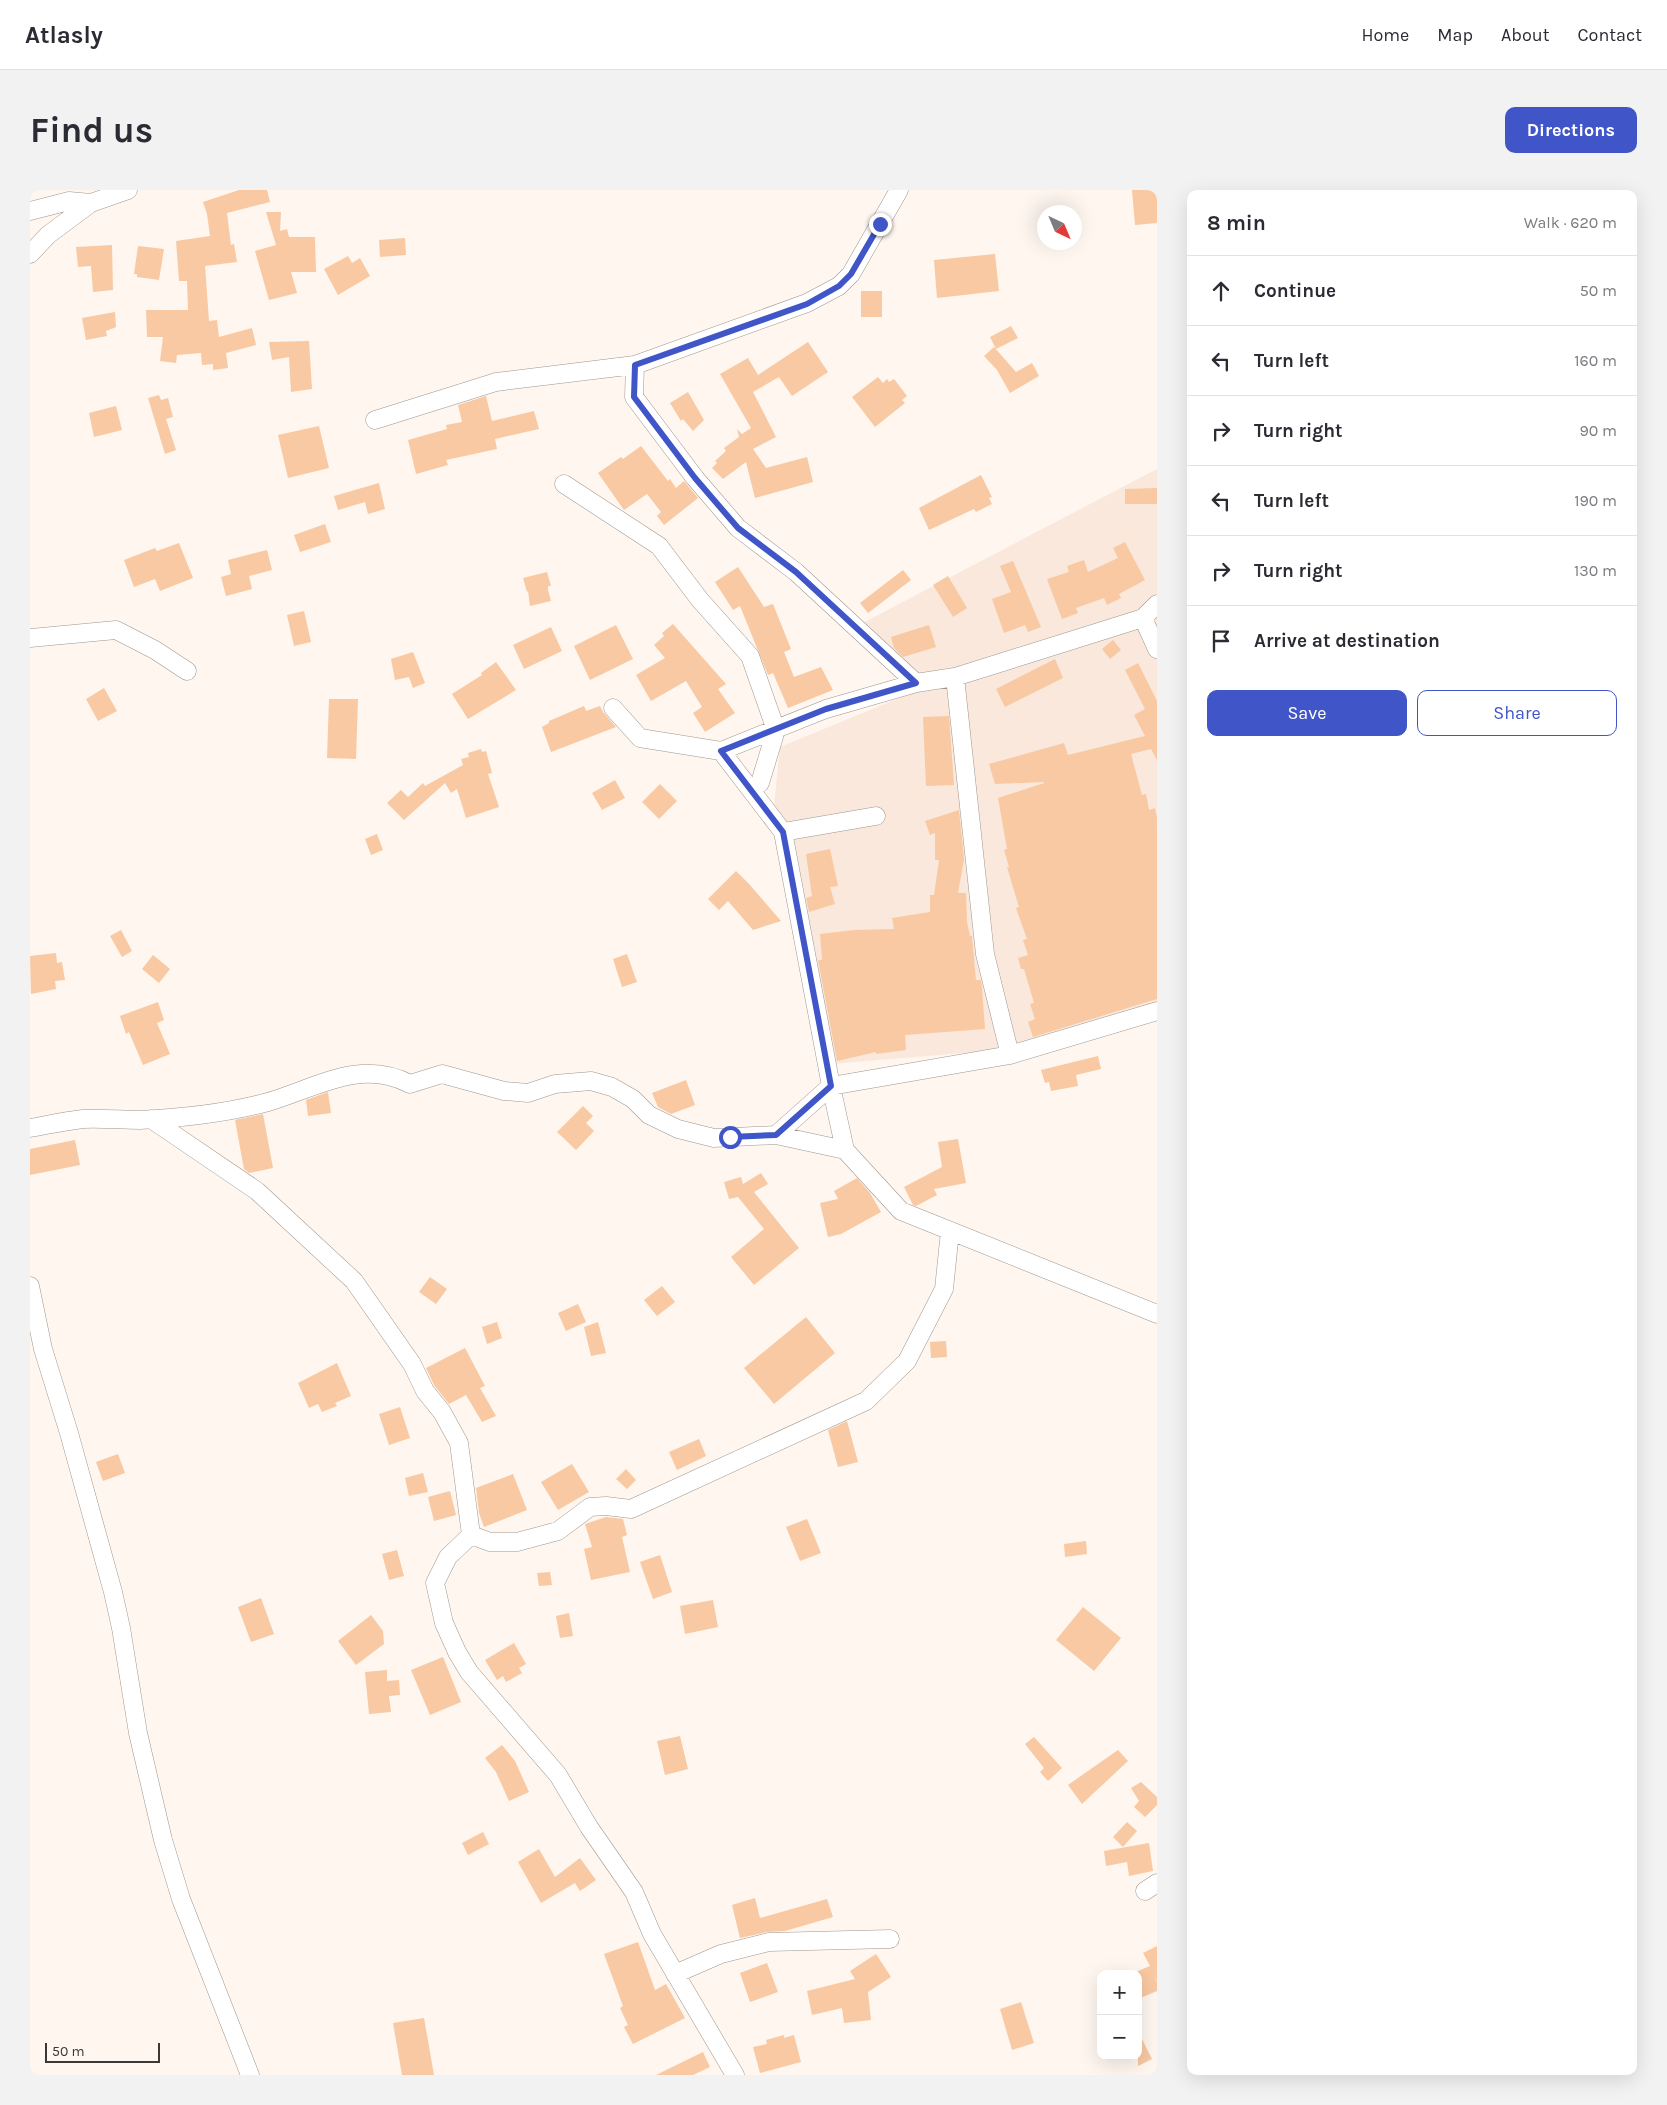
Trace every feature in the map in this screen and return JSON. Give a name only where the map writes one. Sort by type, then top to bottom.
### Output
[{"type":"street","points":[[30,254],[48,235],[91,203],[128,190]]},
{"type":"street","points":[[375,420],[496,382],[635,365],[807,304],[839,286],[851,274],[899,190]]},
{"type":"street","points":[[30,211],[72,195],[91,203]]},
{"type":"street","points":[[635,365],[634,397],[695,478],[738,528],[796,572],[916,683]]},
{"type":"street","points":[[564,484],[659,546],[668,555],[700,600],[750,656],[776,730],[760,783]]},
{"type":"street","points":[[613,708],[640,738],[721,751],[826,709],[916,683],[954,677],[1143,618],[1157,604]]},
{"type":"street","points":[[1143,618],[1157,649]]},
{"type":"street","points":[[30,638],[116,630],[156,650],[187,671]]},
{"type":"street","points":[[954,677],[985,954],[1010,1055]]},
{"type":"street","points":[[721,751],[783,832],[831,1086],[846,1150],[901,1211],[1157,1314]]},
{"type":"street","points":[[783,832],[876,816]]},
{"type":"street","points":[[776,1135],[831,1086],[1010,1055],[1157,1012]]},
{"type":"street","points":[[30,1128],[83,1119],[151,1119],[242,1108],[352,1074],[396,1077],[410,1084],[442,1074],[504,1091],[528,1093],[555,1084],[591,1082],[612,1087],[633,1099],[649,1115],[678,1128],[714,1138],[776,1135],[846,1150]]},
{"type":"street","points":[[151,1119],[257,1191],[354,1281],[412,1364],[425,1391],[442,1412],[459,1443],[471,1535]]},
{"type":"street","points":[[471,1535],[490,1542],[517,1542],[558,1531],[590,1507],[606,1506],[632,1509],[866,1401],[907,1361],[944,1289],[950,1231]]},
{"type":"street","points":[[30,1286],[43,1350],[69,1433],[121,1628],[138,1732],[163,1840],[182,1899],[250,2075]]},
{"type":"street","points":[[471,1535],[448,1557],[435,1583],[444,1623],[454,1645],[469,1672],[558,1775],[589,1827],[634,1892],[652,1934],[735,2075]]},
{"type":"street","points":[[675,1974],[721,1954],[769,1942],[890,1939]]},
{"type":"shaded area","points":[[1157,469],[1157,1003],[999,1050],[819,1065],[772,826],[780,747],[909,694],[859,625]]},
{"type":"building","points":[[239,190],[267,190],[270,202],[227,213],[231,245],[234,244],[237,262],[205,266],[209,321],[217,320],[219,337],[252,328],[256,345],[226,353],[228,368],[213,370],[213,364],[202,365],[201,353],[177,355],[176,363],[160,361],[163,337],[147,337],[146,310],[188,310],[187,281],[179,281],[176,241],[210,236],[203,202]]},
{"type":"building","points":[[1132,190],[1157,190],[1157,223],[1135,225]]},
{"type":"building","points":[[266,212],[281,212],[280,231],[287,229],[289,237],[315,237],[316,272],[291,272],[297,293],[269,300],[255,251],[276,245]]},
{"type":"building","points":[[405,238],[406,255],[380,257],[379,240]]},
{"type":"building","points":[[112,245],[113,290],[93,292],[91,266],[78,267],[76,247]]},
{"type":"building","points":[[138,246],[164,249],[159,280],[137,277],[137,274],[134,274]]},
{"type":"building","points":[[995,254],[999,291],[937,298],[934,260]]},
{"type":"building","points":[[348,256],[352,263],[360,258],[370,276],[338,295],[324,269]]},
{"type":"building","points":[[861,291],[882,291],[882,317],[861,317]]},
{"type":"building","points":[[115,312],[116,327],[106,331],[107,336],[86,340],[82,318]]},
{"type":"building","points":[[1011,326],[1018,338],[996,349],[990,337]]},
{"type":"building","points":[[309,341],[312,389],[291,392],[289,357],[272,360],[269,342]]},
{"type":"building","points":[[808,342],[828,372],[792,396],[779,377],[753,392],[776,437],[753,449],[766,468],[807,457],[813,482],[755,498],[746,462],[723,479],[712,468],[717,463],[715,461],[726,451],[724,448],[739,437],[737,429],[742,434],[751,428],[720,374],[748,358],[758,375]]},
{"type":"building","points":[[994,347],[1016,372],[1032,363],[1039,376],[1010,393],[997,370],[984,356]]},
{"type":"building","points":[[878,377],[883,383],[887,379],[889,382],[894,379],[907,396],[902,400],[905,403],[875,427],[852,397]]},
{"type":"building","points":[[688,392],[704,420],[693,431],[683,419],[681,421],[670,403]]},
{"type":"building","points":[[159,395],[161,400],[168,398],[173,417],[166,419],[176,450],[165,454],[148,398]]},
{"type":"building","points":[[486,396],[492,421],[534,411],[539,429],[495,439],[497,449],[446,460],[448,465],[416,474],[408,440],[447,429],[446,425],[462,422],[458,405]]},
{"type":"building","points":[[116,406],[122,430],[94,437],[89,413]]},
{"type":"building","points":[[319,426],[329,468],[288,478],[278,435]]},
{"type":"building","points":[[641,446],[668,481],[670,479],[676,488],[684,481],[698,498],[664,525],[657,516],[661,512],[647,494],[624,510],[598,473]]},
{"type":"building","points":[[981,475],[992,497],[989,498],[992,504],[976,512],[974,509],[929,530],[919,508]]},
{"type":"building","points":[[379,483],[385,509],[368,514],[365,502],[338,510],[334,496]]},
{"type":"building","points":[[1157,488],[1157,504],[1125,504],[1125,489]]},
{"type":"building","points":[[325,524],[331,542],[300,552],[294,535]]},
{"type":"building","points":[[1125,542],[1145,580],[1119,594],[1121,598],[1107,605],[1104,598],[1076,608],[1078,613],[1062,619],[1047,579],[1069,572],[1067,566],[1084,560],[1088,572],[1118,558],[1113,548]]},
{"type":"building","points":[[179,543],[193,578],[160,591],[155,579],[134,587],[124,560],[155,548],[157,551]]},
{"type":"building","points":[[267,550],[272,570],[249,576],[252,589],[226,596],[221,577],[231,574],[228,560]]},
{"type":"building","points":[[1013,561],[1041,627],[1028,632],[1025,625],[1004,633],[992,599],[1011,592],[1000,566]]},
{"type":"building","points":[[738,567],[764,607],[773,604],[791,649],[784,652],[794,677],[821,667],[833,690],[788,708],[773,673],[768,675],[740,606],[733,610],[715,582]]},
{"type":"building","points":[[903,570],[911,580],[868,613],[860,603]]},
{"type":"building","points":[[547,572],[551,586],[548,586],[548,590],[551,601],[530,606],[528,591],[523,578]]},
{"type":"building","points":[[948,576],[967,608],[953,617],[933,585]]},
{"type":"building","points":[[304,611],[311,642],[294,646],[287,615]]},
{"type":"building","points":[[673,624],[726,684],[718,689],[735,713],[705,732],[693,713],[702,707],[686,681],[651,701],[636,675],[665,658],[654,645],[664,636],[662,633]]},
{"type":"building","points":[[616,625],[633,659],[590,680],[574,646]]},
{"type":"building","points":[[929,625],[936,647],[903,657],[894,648],[891,637]]},
{"type":"building","points":[[551,627],[562,651],[524,669],[513,645]]},
{"type":"building","points":[[1113,640],[1121,650],[1110,659],[1102,649]]},
{"type":"building","points":[[413,652],[425,683],[413,688],[409,677],[395,680],[391,659]]},
{"type":"building","points":[[1055,659],[1063,678],[1005,707],[996,689]]},
{"type":"building","points":[[496,662],[516,690],[468,719],[452,694],[482,675],[481,673]]},
{"type":"building","points":[[1138,663],[1157,701],[1157,760],[1151,749],[1131,754],[1142,795],[1146,794],[1149,810],[1155,808],[1157,818],[1157,999],[1033,1037],[1028,1022],[1035,1019],[1030,1004],[1034,1003],[1024,969],[1021,969],[1018,958],[1028,955],[1023,940],[1027,939],[1016,908],[1019,907],[1007,867],[1009,867],[1004,850],[1007,849],[998,798],[1044,782],[995,784],[989,764],[1064,743],[1068,755],[1145,736],[1134,715],[1145,709],[1125,670]]},
{"type":"building","points":[[104,688],[117,711],[98,721],[86,699]]},
{"type":"building","points":[[329,699],[358,699],[356,759],[327,758]]},
{"type":"building","points":[[584,706],[586,711],[600,706],[616,727],[551,752],[542,727],[549,723],[549,721]]},
{"type":"building","points":[[949,716],[954,785],[926,786],[923,717]]},
{"type":"building","points":[[481,749],[482,752],[486,751],[492,773],[488,774],[499,807],[466,818],[457,789],[451,793],[445,783],[404,820],[387,803],[401,790],[408,797],[423,783],[425,786],[463,765],[461,759],[469,757],[468,753]]},
{"type":"building","points":[[615,780],[625,798],[602,810],[592,793]]},
{"type":"building","points":[[660,784],[677,801],[659,819],[642,802]]},
{"type":"building","points":[[959,810],[964,859],[958,893],[966,893],[967,922],[970,936],[972,936],[976,980],[981,980],[985,1029],[905,1035],[906,1050],[876,1054],[876,1052],[837,1061],[818,960],[822,960],[820,934],[854,930],[894,929],[892,918],[930,912],[930,895],[934,895],[939,860],[935,860],[935,833],[930,835],[925,821]]},
{"type":"building","points":[[377,834],[383,850],[371,855],[365,839]]},
{"type":"building","points":[[830,849],[838,886],[830,887],[835,904],[809,912],[806,898],[812,896],[806,854]]},
{"type":"building","points":[[736,871],[781,921],[753,930],[728,901],[719,910],[708,899]]},
{"type":"building","points":[[121,930],[132,951],[122,957],[110,936]]},
{"type":"building","points":[[56,953],[57,963],[62,962],[65,980],[55,981],[56,989],[31,994],[30,956]]},
{"type":"building","points":[[627,954],[637,982],[622,987],[613,959]]},
{"type":"building","points":[[153,955],[170,969],[159,983],[142,969]]},
{"type":"building","points":[[158,1002],[164,1020],[157,1023],[170,1054],[143,1065],[129,1032],[126,1034],[120,1016]]},
{"type":"building","points":[[1098,1056],[1101,1069],[1076,1075],[1078,1086],[1051,1091],[1049,1082],[1045,1083],[1041,1070]]},
{"type":"building","points":[[686,1080],[695,1105],[671,1114],[658,1107],[652,1093]]},
{"type":"building","points":[[328,1092],[331,1113],[308,1116],[306,1100]]},
{"type":"building","points":[[583,1106],[593,1116],[586,1123],[594,1131],[576,1150],[557,1132]]},
{"type":"building","points":[[263,1114],[273,1168],[249,1173],[244,1169],[235,1120]]},
{"type":"building","points":[[958,1139],[966,1183],[934,1189],[937,1195],[916,1206],[913,1205],[904,1187],[942,1167],[938,1142]]},
{"type":"building","points":[[75,1140],[80,1165],[30,1175],[30,1149]]},
{"type":"building","points":[[761,1173],[768,1184],[754,1192],[799,1248],[754,1285],[731,1257],[764,1229],[738,1197],[729,1199],[724,1182],[741,1177],[743,1184]]},
{"type":"building","points":[[857,1178],[870,1193],[881,1212],[841,1234],[828,1237],[820,1203],[838,1199],[834,1191]]},
{"type":"building","points":[[430,1277],[447,1289],[436,1304],[419,1292]]},
{"type":"building","points":[[662,1286],[675,1302],[657,1316],[644,1300]]},
{"type":"building","points":[[578,1304],[586,1322],[566,1331],[558,1313]]},
{"type":"building","points":[[806,1317],[835,1353],[774,1404],[744,1368]]},
{"type":"building","points":[[497,1322],[502,1338],[487,1344],[482,1327]]},
{"type":"building","points":[[598,1322],[606,1353],[591,1356],[584,1327]]},
{"type":"building","points":[[946,1341],[947,1357],[931,1358],[930,1342]]},
{"type":"building","points":[[465,1348],[485,1386],[480,1388],[496,1416],[482,1422],[466,1395],[449,1404],[434,1385],[426,1368]]},
{"type":"building","points":[[337,1363],[351,1396],[335,1403],[337,1406],[322,1412],[318,1404],[309,1408],[298,1383]]},
{"type":"building","points":[[400,1407],[410,1438],[389,1445],[379,1414]]},
{"type":"building","points":[[847,1421],[858,1462],[838,1467],[828,1430]]},
{"type":"building","points":[[699,1439],[706,1456],[677,1470],[669,1452]]},
{"type":"building","points":[[118,1454],[125,1473],[103,1481],[96,1462]]},
{"type":"building","points":[[572,1464],[589,1492],[558,1510],[541,1482]]},
{"type":"building","points":[[626,1469],[636,1480],[627,1489],[616,1479]]},
{"type":"building","points":[[423,1473],[428,1492],[409,1496],[405,1478]]},
{"type":"building","points":[[513,1474],[527,1510],[484,1527],[479,1513],[476,1488]]},
{"type":"building","points":[[450,1491],[456,1515],[434,1521],[428,1497]]},
{"type":"building","points":[[606,1517],[623,1519],[627,1535],[622,1537],[630,1572],[591,1580],[584,1549],[592,1547],[585,1524]]},
{"type":"building","points":[[807,1519],[821,1553],[800,1561],[786,1527]]},
{"type":"building","points":[[1086,1541],[1087,1554],[1065,1557],[1064,1544]]},
{"type":"building","points":[[397,1550],[404,1576],[389,1580],[382,1554]]},
{"type":"building","points":[[660,1555],[672,1592],[653,1599],[640,1562]]},
{"type":"building","points":[[550,1572],[552,1585],[539,1586],[537,1573]]},
{"type":"building","points":[[261,1598],[274,1634],[251,1642],[238,1607]]},
{"type":"building","points":[[713,1600],[718,1627],[685,1634],[680,1606]]},
{"type":"building","points":[[1083,1607],[1121,1638],[1094,1671],[1056,1640]]},
{"type":"building","points":[[569,1613],[573,1636],[560,1638],[556,1616]]},
{"type":"building","points":[[371,1615],[383,1631],[384,1644],[356,1665],[338,1641]]},
{"type":"building","points":[[514,1643],[526,1664],[519,1668],[522,1673],[506,1682],[503,1676],[497,1680],[485,1660]]},
{"type":"building","points":[[443,1657],[461,1702],[430,1715],[411,1670]]},
{"type":"building","points":[[387,1670],[387,1681],[399,1680],[400,1695],[389,1696],[391,1712],[369,1714],[365,1672]]},
{"type":"building","points":[[680,1736],[688,1769],[665,1775],[657,1741]]},
{"type":"building","points":[[1034,1737],[1062,1768],[1048,1781],[1040,1772],[1044,1768],[1025,1744]]},
{"type":"building","points":[[502,1745],[515,1761],[529,1792],[509,1801],[496,1772],[485,1758]]},
{"type":"building","points":[[1118,1750],[1128,1761],[1082,1804],[1068,1785]]},
{"type":"building","points":[[1141,1782],[1157,1797],[1157,1805],[1145,1817],[1134,1807],[1139,1801],[1131,1788]]},
{"type":"building","points":[[1127,1822],[1137,1831],[1123,1847],[1113,1837]]},
{"type":"building","points":[[483,1832],[489,1844],[468,1855],[462,1843]]},
{"type":"building","points":[[1149,1843],[1153,1871],[1129,1876],[1127,1862],[1106,1866],[1104,1851]]},
{"type":"building","points":[[539,1849],[555,1877],[580,1858],[596,1880],[580,1891],[575,1883],[541,1903],[518,1862]]},
{"type":"building","points":[[755,1898],[760,1918],[827,1899],[833,1917],[785,1931],[767,1932],[740,1938],[732,1905]]},
{"type":"building","points":[[638,1942],[655,1990],[666,1984],[685,2018],[633,2044],[624,2027],[628,2025],[620,2008],[623,2006],[604,1954]]},
{"type":"building","points":[[1157,1946],[1157,1981],[1153,1973],[1157,1982],[1157,1991],[1142,1997],[1142,1970],[1140,1970],[1150,1966],[1143,1953]]},
{"type":"building","points":[[876,1954],[891,1977],[868,1992],[871,2020],[844,2023],[842,2008],[812,2015],[807,1991],[855,1979],[850,1971]]},
{"type":"building","points":[[767,1963],[778,1992],[750,2002],[740,1973]]},
{"type":"building","points":[[1021,2002],[1034,2043],[1012,2050],[1000,2009]]},
{"type":"building","points":[[424,2018],[434,2075],[402,2075],[393,2023]]},
{"type":"building","points":[[784,2035],[784,2038],[794,2035],[801,2062],[760,2073],[753,2047],[767,2044],[766,2040]]},
{"type":"building","points":[[1142,2039],[1152,2059],[1138,2066],[1138,2060],[1142,2060]]},
{"type":"building","points":[[703,2052],[710,2067],[693,2075],[656,2075]]},
{"type":"route","points":[[730,1137],[776,1135],[831,1086],[783,832],[721,751],[826,709],[916,683],[796,572],[738,528],[695,478],[634,397],[635,365],[807,304],[839,286],[851,274],[880,224]]}]
